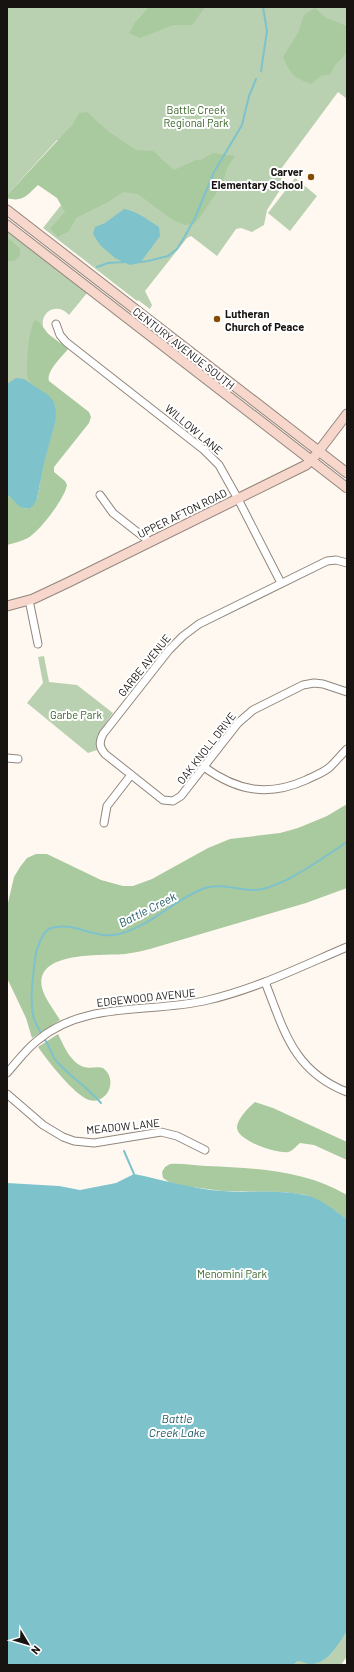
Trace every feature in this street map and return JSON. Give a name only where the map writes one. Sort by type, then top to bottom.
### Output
[{"type":"main road","name":"CENTURY AVENUE SOUTH","points":[[7,210],[347,473]]},
{"type":"main road","name":"CENTURY AVENUE SOUTH","points":[[7,225],[347,488]]},
{"type":"main road","name":"UPPER AFTON ROAD","points":[[7,606],[29,600],[62,586],[311,461],[347,414]]},
{"type":"street","name":"WILLOW LANE","points":[[56,324],[60,335],[66,342],[204,450],[219,465],[238,498],[281,583]]},
{"type":"street","points":[[100,495],[113,513],[150,542]]},
{"type":"street","name":"GARBE AVENUE","points":[[131,775],[101,750],[100,740],[154,668],[176,642],[199,624],[327,561],[336,560],[347,563]]},
{"type":"street","points":[[29,600],[38,644]]},
{"type":"street","name":"OAK KNOLL DRIVE","points":[[131,775],[164,800],[173,801],[181,796],[238,723],[261,705],[293,688],[314,683],[328,685],[347,692]]},
{"type":"street","points":[[204,767],[225,781],[236,786],[247,789],[276,789],[297,784],[321,773],[330,767],[347,748]]},
{"type":"street","points":[[7,758],[18,759]]},
{"type":"street","points":[[104,823],[107,806],[131,775]]},
{"type":"street","name":"EDGEWOOD AVENUE","points":[[7,1073],[39,1039],[63,1024],[90,1015],[117,1010],[184,1006],[225,996],[265,982],[347,947]]},
{"type":"street","points":[[265,982],[287,1038],[297,1055],[324,1080],[347,1092]]},
{"type":"street","name":"MEADOW LANE","points":[[7,1094],[52,1130],[74,1141],[94,1143],[161,1132],[177,1136],[204,1150]]},
{"type":"green space","name":"Battle Creek Regional Park","points":[[7,7],[148,7],[136,21],[150,7],[347,7],[347,99],[338,92],[281,169],[282,187],[267,210],[264,225],[252,232],[241,228],[236,229],[217,256],[191,236],[187,238],[145,291],[152,305],[150,309],[138,300],[137,301],[43,228],[91,167],[57,140],[7,195]]},
{"type":"green space","points":[[148,7],[205,7],[192,25],[173,25],[140,38],[129,33],[136,21]]},
{"type":"green space","points":[[315,8],[326,18],[347,26],[348,42],[345,54],[335,66],[331,74],[321,76],[311,84],[293,75],[283,57],[298,33],[304,15]]},
{"type":"green space","points":[[87,112],[109,132],[136,150],[153,151],[174,170],[196,160],[201,160],[213,153],[235,156],[227,168],[222,185],[194,224],[184,225],[170,218],[138,194],[123,192],[108,202],[76,218],[69,231],[58,237],[50,229],[65,212],[57,198],[38,185],[25,197],[17,199],[7,198],[7,195],[73,124],[79,113]]},
{"type":"green space","points":[[295,178],[317,196],[290,231],[268,213]]},
{"type":"green space","points":[[7,231],[87,293],[69,315],[65,311],[55,309],[51,310],[44,317],[43,327],[49,335],[41,381],[88,417],[47,470],[7,541]]},
{"type":"green space","points":[[7,237],[20,249],[20,256],[14,261],[7,261]]},
{"type":"green space","points":[[35,320],[40,323],[47,333],[68,349],[52,369],[49,381],[89,412],[91,417],[89,423],[54,467],[54,472],[65,481],[67,485],[57,506],[39,529],[28,538],[7,545],[7,496],[25,509],[28,509],[37,499],[44,463],[55,423],[48,395],[34,386],[28,379],[27,374],[28,348],[31,330]]},
{"type":"green space","name":"Garbe Park","points":[[44,656],[49,682],[77,685],[113,713],[97,736],[97,750],[88,753],[27,703],[43,683],[38,657]]},
{"type":"green space","points":[[347,804],[347,888],[306,903],[150,949],[125,954],[87,956],[59,961],[49,967],[42,976],[42,988],[47,1000],[60,1020],[32,1038],[26,1018],[7,978],[7,907],[14,877],[27,858],[36,854],[47,854],[101,880],[123,886],[133,886],[152,879],[208,848],[230,839],[280,833],[298,828],[327,816]]},
{"type":"green space","points":[[58,1034],[71,1058],[79,1065],[89,1068],[103,1068],[108,1073],[110,1079],[109,1090],[101,1099],[95,1101],[83,1097],[61,1076],[38,1047]]},
{"type":"green space","points":[[255,1102],[273,1108],[347,1142],[347,1160],[314,1145],[300,1143],[291,1151],[283,1152],[267,1149],[244,1138],[239,1133],[237,1128],[239,1121]]},
{"type":"green space","points":[[170,1164],[261,1169],[297,1175],[314,1180],[347,1195],[347,1219],[325,1204],[306,1195],[283,1192],[222,1191],[183,1186],[169,1182],[163,1178],[162,1172],[165,1167]]},
{"type":"green space","points":[[347,1631],[347,1656],[341,1665],[293,1665],[298,1661],[306,1663],[330,1654]]},
{"type":"water","points":[[124,209],[138,214],[159,227],[160,236],[140,263],[130,265],[115,258],[100,245],[93,234],[95,227],[105,223]]},
{"type":"water","points":[[16,378],[24,379],[48,395],[54,402],[56,412],[55,423],[44,463],[37,499],[33,506],[28,509],[20,507],[7,494],[7,384]]},
{"type":"water","name":"Battle Creek Lake","points":[[134,1174],[211,1190],[232,1192],[284,1192],[305,1195],[332,1208],[347,1219],[347,1631],[332,1652],[322,1661],[308,1664],[298,1661],[293,1665],[7,1665],[7,1183],[59,1186],[80,1190],[116,1183]]},
{"type":"waterway","points":[[261,71],[267,31],[263,7]]},
{"type":"waterway","points":[[140,262],[168,256],[177,249],[195,218],[214,172],[242,125],[249,96],[256,79]]},
{"type":"waterway","points":[[97,267],[108,263],[125,262]]},
{"type":"waterway","name":"Battle Creek","points":[[101,1103],[91,1092],[57,1062],[34,1019],[32,981],[38,946],[45,933],[51,928],[60,926],[76,928],[101,935],[119,934],[142,925],[184,898],[205,888],[223,886],[253,890],[264,889],[276,885],[302,872],[347,842]]},
{"type":"waterway","name":"Battle Creek","points":[[124,1151],[134,1174]]},
{"type":"place","name":"Carver Elementary School","points":[[311,177]]},
{"type":"place","name":"Lutheran Church of Peace","points":[[217,319]]},
{"type":"park label","name":"Menomini Park","points":[[232,1273]]}]
